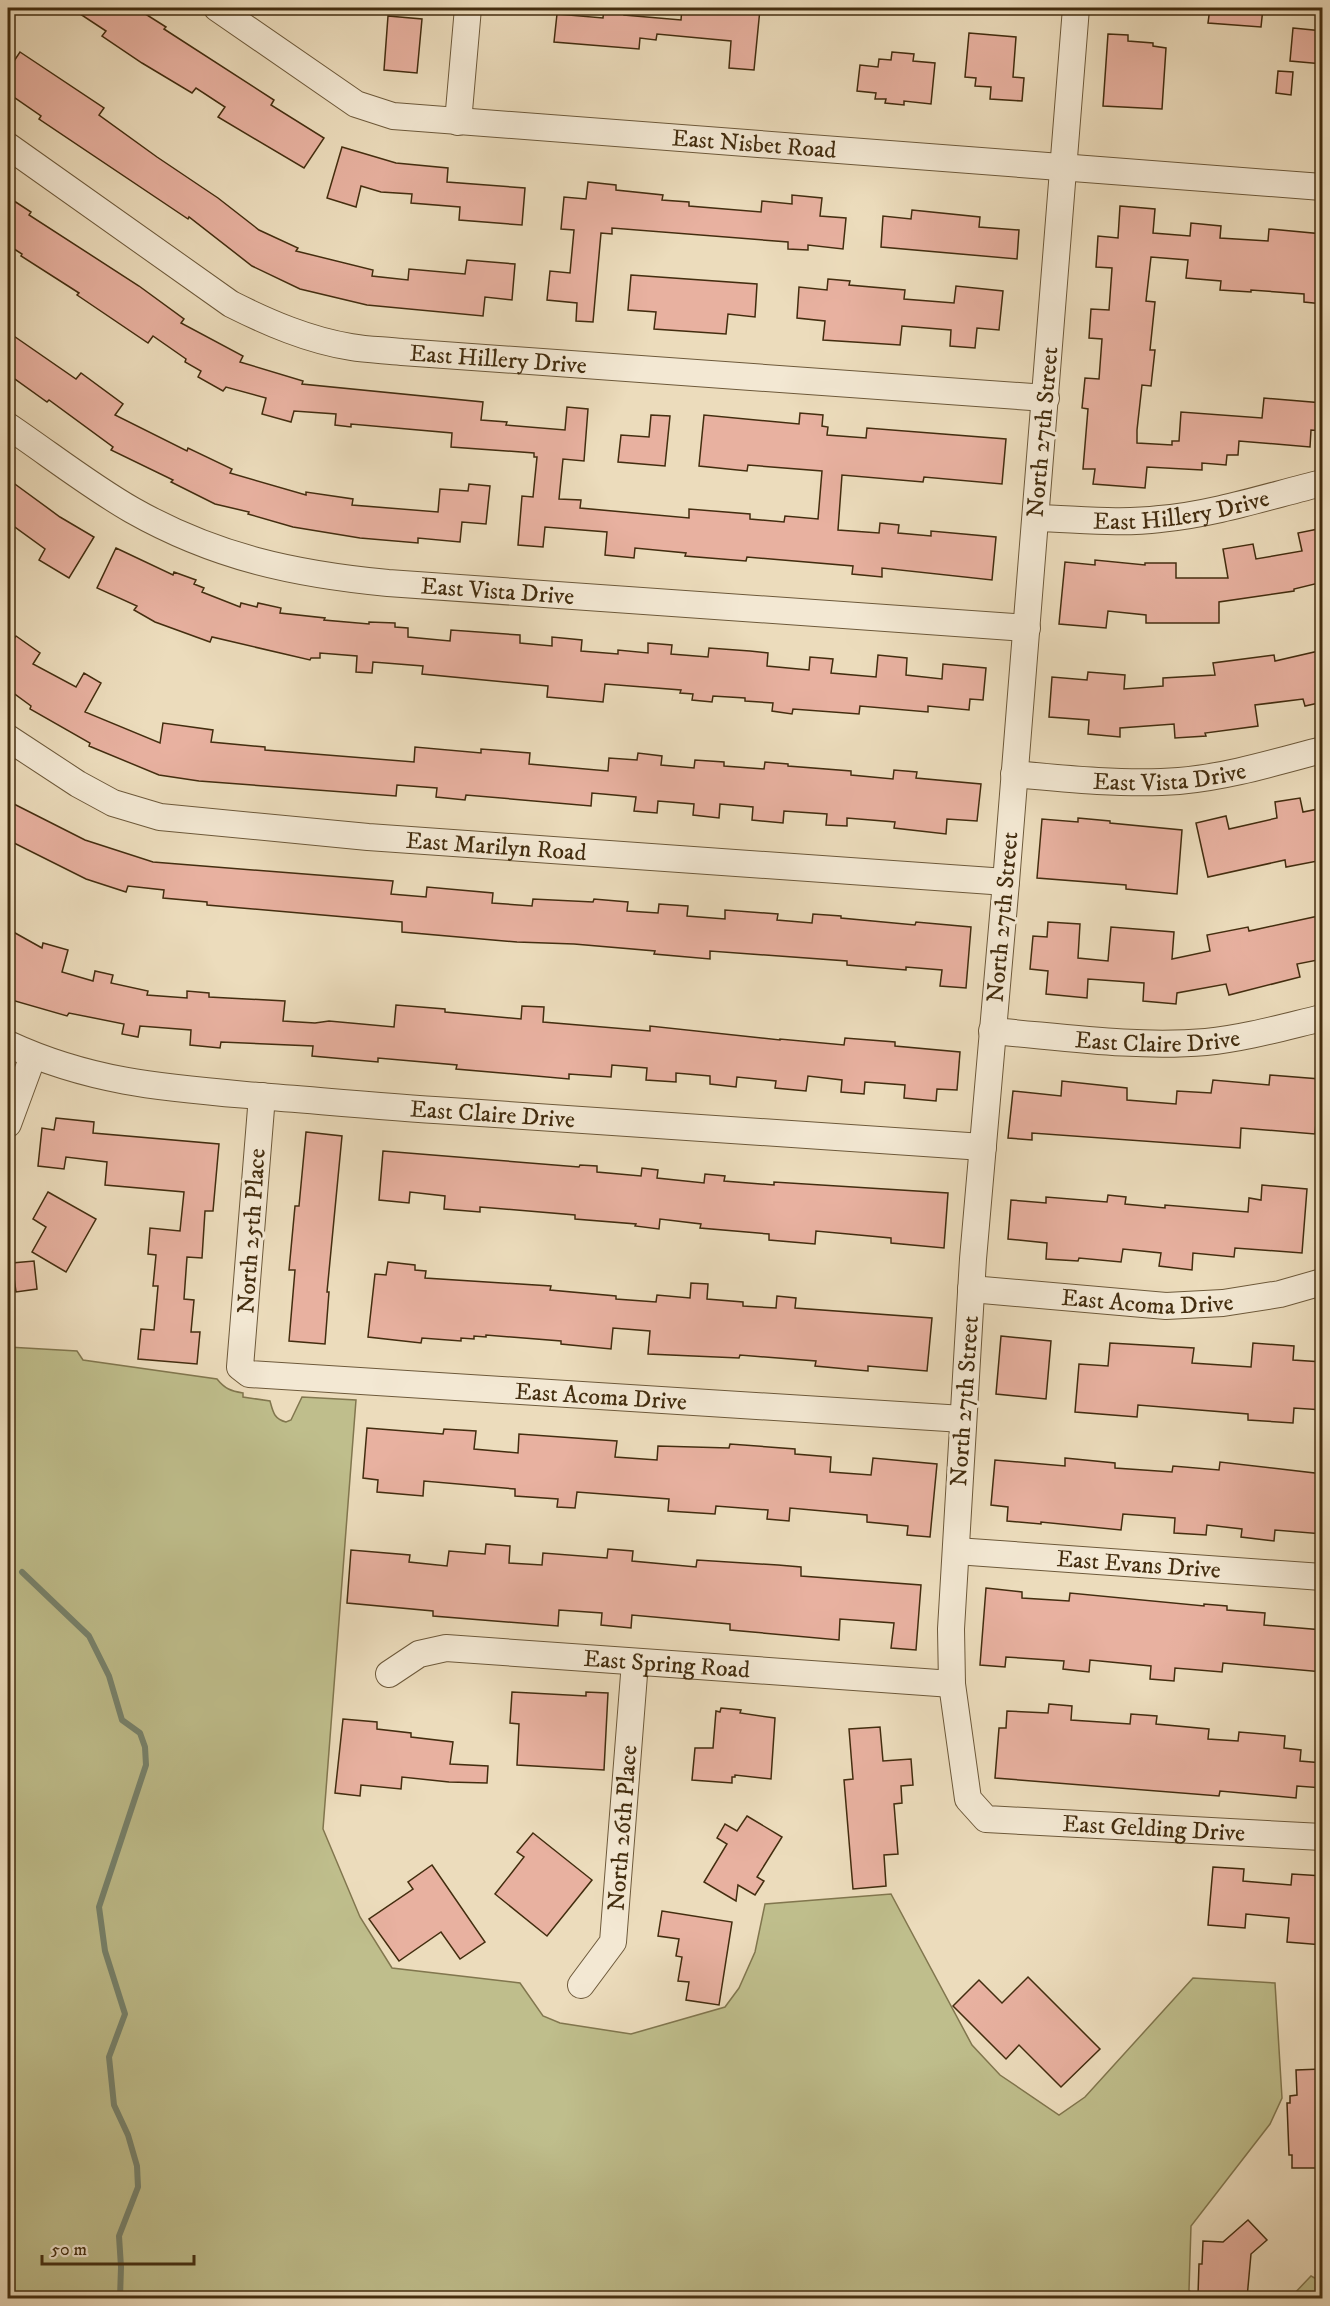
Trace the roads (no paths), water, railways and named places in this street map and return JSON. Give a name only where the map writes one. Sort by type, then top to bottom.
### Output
[{"type":"street","name":"East Nisbet Road","points":[[217,8],[356,104],[393,116],[1323,187]]},
{"type":"street","points":[[458,122],[468,8]]},
{"type":"street","name":"North 27th Street","points":[[986,1820],[968,1799],[952,1684],[951,1629],[971,1289],[1046,398],[1076,8]]},
{"type":"street","name":"East Hillery Drive","points":[[8,146],[231,304],[268,322],[318,339],[351,347],[402,352],[1046,398]]},
{"type":"street","name":"East Vista Drive","points":[[8,426],[130,509],[175,533],[218,550],[271,566],[330,577],[388,583],[1027,628]]},
{"type":"street","name":"East Hillery Drive","points":[[1036,518],[1117,521],[1161,519],[1207,511],[1323,483]]},
{"type":"street","name":"East Marilyn Road","points":[[8,738],[48,766],[95,794],[160,818],[379,837],[1006,882]]},
{"type":"street","name":"East Vista Drive","points":[[1014,774],[1146,782],[1180,781],[1226,774],[1323,750]]},
{"type":"street","name":"East Claire Drive","points":[[992,1031],[1162,1044],[1208,1042],[1259,1034],[1323,1018]]},
{"type":"street","name":"East Claire Drive","points":[[8,1044],[33,1056],[80,1072],[131,1083],[383,1106],[983,1147]]},
{"type":"street","points":[[8,1124],[33,1056]]},
{"type":"street","name":"North 25th Place","points":[[240,1367],[262,1096]]},
{"type":"street","name":"East Acoma Drive","points":[[971,1289],[1166,1306],[1223,1303],[1280,1293],[1323,1282]]},
{"type":"street","name":"East Acoma Drive","points":[[240,1367],[249,1374],[298,1378],[963,1419]]},
{"type":"street","name":"East Evans Drive","points":[[956,1551],[1323,1577]]},
{"type":"street","name":"East Spring Road","points":[[389,1674],[419,1654],[446,1648],[952,1684]]},
{"type":"street","name":"North 26th Place","points":[[581,1985],[613,1942],[635,1662]]},
{"type":"street","name":"East Gelding Drive","points":[[986,1820],[1323,1838]]},
{"type":"waterway","points":[[8,1563],[11,1566]]},
{"type":"waterway","points":[[22,1572],[89,1636],[109,1676],[122,1720],[140,1733],[145,1747],[146,1765],[99,1907],[105,1951],[125,2014],[109,2057],[114,2105],[128,2135],[137,2166],[138,2187],[119,2236],[120,2298]]}]
